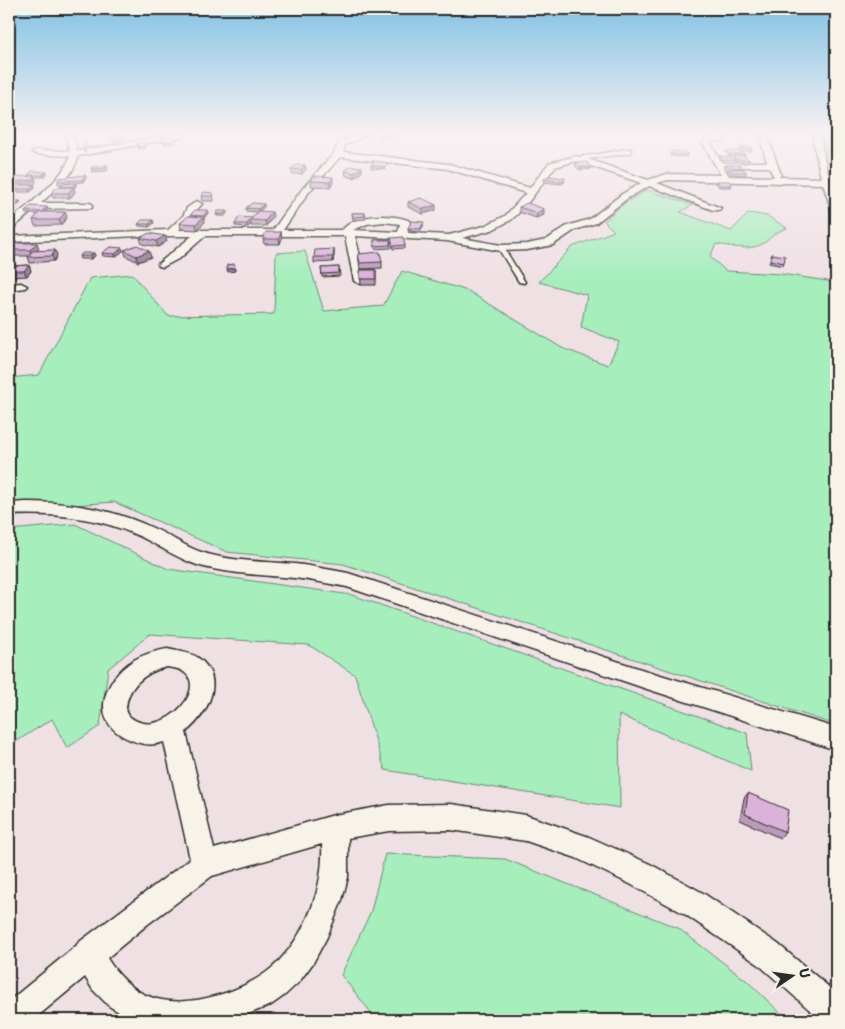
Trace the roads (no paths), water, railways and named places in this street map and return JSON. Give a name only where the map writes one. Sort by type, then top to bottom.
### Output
[{"type":"street","points":[[11,221],[32,206],[54,183]]},
{"type":"street","points":[[275,234],[311,183]]},
{"type":"street","points":[[503,183],[530,191]]},
{"type":"street","points":[[447,238],[476,232],[498,224],[520,207],[537,183]]},
{"type":"street","points":[[9,239],[140,233],[347,233],[402,234],[447,238],[501,248],[533,246],[549,243],[571,228],[596,220],[625,196],[646,183]]},
{"type":"street","points":[[651,183],[716,208]]},
{"type":"street","points":[[827,183],[836,208]]},
{"type":"street","points":[[170,233],[187,217],[190,210],[197,204]]},
{"type":"street","points":[[32,206],[89,206]]},
{"type":"street","points":[[360,281],[347,233],[348,228],[358,222],[398,220],[405,222],[402,234]]},
{"type":"street","points":[[127,245],[130,239],[140,233]]},
{"type":"street","points":[[163,264],[182,252],[202,234]]},
{"type":"street","points":[[9,287],[21,286]]},
{"type":"street","points":[[9,509],[34,508],[93,514],[126,523],[186,555],[201,559],[225,565],[297,571],[348,580],[644,679],[836,739]]},
{"type":"street","points":[[173,728],[205,865]]},
{"type":"street","points":[[9,1020],[88,953],[205,865],[334,828],[389,818],[451,817],[526,828],[580,846],[640,874],[693,903],[768,954],[836,1013]]},
{"type":"street","points":[[88,953],[105,981],[128,1002],[148,1013],[181,1018],[206,1014],[263,994],[289,972],[306,948],[325,907],[335,879],[334,828]]},
{"type":"lane","points":[[501,248],[522,282]]}]
